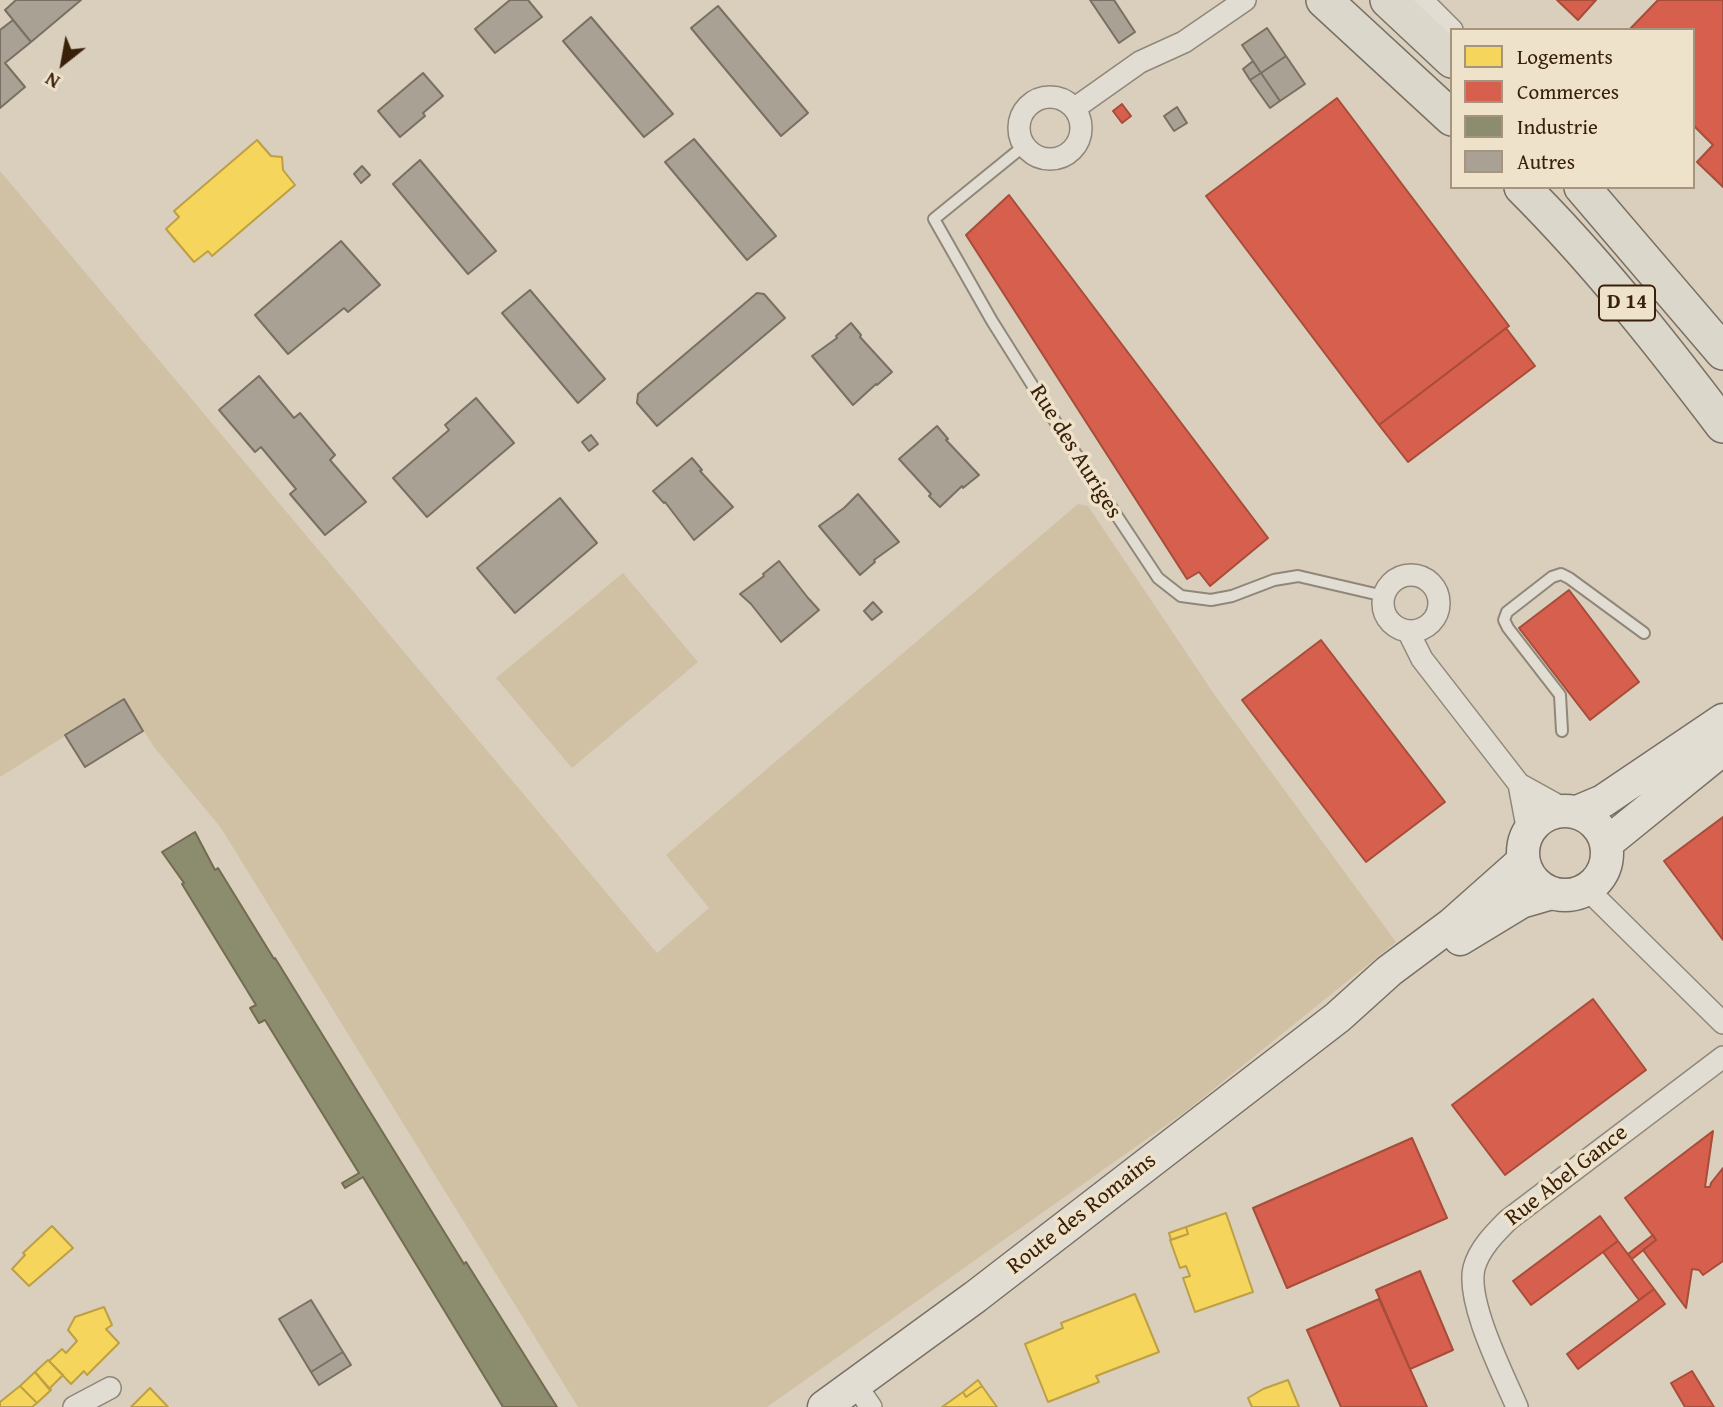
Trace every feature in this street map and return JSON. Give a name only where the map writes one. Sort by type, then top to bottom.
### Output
[{"type":"main road","points":[[1324,0],[1450,116]]},
{"type":"main road","points":[[1388,0],[1450,58]]},
{"type":"main road","name":"D 14","points":[[1524,189],[1564,229],[1650,330],[1723,425]]},
{"type":"main road","name":"D 14","points":[[1584,189],[1723,352]]},
{"type":"street","points":[[1075,107],[1140,62],[1184,42],[1245,0]]},
{"type":"street","points":[[1423,0],[1450,28]]},
{"type":"street","points":[[1046,96],[1057,97],[1075,107],[1082,123],[1081,134],[1071,151],[1062,157],[1041,158],[1025,145],[1020,136],[1019,125],[1022,115],[1036,100],[1046,96]]},
{"type":"street","points":[[1409,575],[1426,580],[1433,586],[1439,602],[1433,620],[1418,630],[1408,631],[1399,628],[1386,615],[1384,596],[1394,581],[1409,575]]},
{"type":"street","points":[[1408,631],[1422,659],[1519,784],[1591,818],[1601,829],[1607,843],[1608,856],[1605,869],[1588,890],[1723,1023]]},
{"type":"street","name":"Route des Romains","points":[[824,1407],[863,1395],[975,1297],[1338,1017],[1389,971],[1452,924],[1526,847],[1538,820],[1551,813],[1572,811],[1603,801],[1723,720]]},
{"type":"street","points":[[1607,843],[1623,827],[1723,749]]},
{"type":"street","points":[[1519,784],[1529,876],[1539,887],[1552,894]]},
{"type":"street","name":"Route des Romains","points":[[1338,1017],[1404,980],[1475,928],[1521,902],[1552,894],[1564,896],[1588,890]]},
{"type":"street","name":"Rue Abel Gance","points":[[1517,1407],[1486,1335],[1472,1285],[1474,1266],[1491,1237],[1508,1220],[1723,1057]]},
{"type":"street","points":[[74,1407],[110,1388]]},
{"type":"lane","name":"Rue des Auriges","points":[[1025,145],[934,219],[992,321],[1158,578],[1181,596],[1211,600],[1232,596],[1274,580],[1298,576],[1384,596]]},
{"type":"lane","points":[[1562,732],[1560,695],[1508,628],[1504,620],[1507,612],[1552,577],[1560,574],[1644,633]]},
{"type":"shaded area","points":[[0,171],[657,953],[709,908],[666,855],[1078,504],[1088,506],[1214,694],[1396,942],[1185,1112],[767,1407],[578,1407],[221,828],[154,747],[124,699],[0,777]]},
{"type":"shaded area","points":[[623,573],[698,662],[572,768],[496,678]]},
{"type":"building: Logements","points":[[257,140],[271,156],[282,157],[283,170],[295,185],[212,256],[208,251],[194,262],[166,229],[179,217],[174,211]]},
{"type":"building: Logements","points":[[1226,1213],[1253,1292],[1195,1312],[1183,1278],[1190,1276],[1186,1266],[1180,1268],[1170,1240],[1188,1234],[1186,1227]]},
{"type":"building: Logements","points":[[52,1226],[73,1248],[29,1286],[12,1269],[25,1255],[23,1253]]},
{"type":"building: Logements","points":[[1186,1227],[1188,1234],[1171,1240],[1169,1233]]},
{"type":"building: Logements","points":[[1135,1294],[1159,1352],[1096,1376],[1099,1382],[1048,1402],[1025,1344],[1063,1328],[1061,1323]]},
{"type":"building: Logements","points":[[104,1307],[112,1325],[106,1329],[119,1343],[87,1375],[84,1371],[71,1384],[49,1361],[62,1349],[66,1353],[77,1341],[68,1330],[75,1317]]},
{"type":"building: Logements","points":[[48,1360],[63,1375],[49,1389],[35,1372]]},
{"type":"building: Logements","points":[[35,1372],[51,1390],[37,1403],[20,1386]]},
{"type":"building: Logements","points":[[978,1380],[982,1386],[966,1397],[963,1392]]},
{"type":"building: Logements","points":[[1288,1380],[1299,1407],[1252,1407],[1248,1398]]},
{"type":"building: Logements","points":[[20,1386],[37,1403],[32,1407],[0,1407],[0,1402]]},
{"type":"building: Logements","points":[[982,1386],[997,1407],[942,1407],[963,1392],[966,1397]]},
{"type":"building: Logements","points":[[150,1388],[168,1407],[131,1407]]},
{"type":"building: Commerces","points":[[1557,0],[1596,0],[1578,20]]},
{"type":"building: Commerces","points":[[1658,0],[1723,0],[1723,187],[1697,162],[1713,145],[1695,127],[1695,28],[1631,28]]},
{"type":"building: Commerces","points":[[1337,98],[1509,326],[1379,425],[1206,196]]},
{"type":"building: Commerces","points":[[1122,104],[1131,116],[1122,123],[1113,111]]},
{"type":"building: Commerces","points":[[1009,195],[1268,538],[1210,586],[1199,572],[1187,579],[966,235]]},
{"type":"building: Commerces","points":[[1506,328],[1535,366],[1408,462],[1379,425]]},
{"type":"building: Commerces","points":[[1569,590],[1639,682],[1590,720],[1519,628]]},
{"type":"building: Commerces","points":[[1321,640],[1445,802],[1366,862],[1242,700]]},
{"type":"building: Commerces","points":[[1723,817],[1723,940],[1664,861]]},
{"type":"building: Commerces","points":[[1593,999],[1646,1070],[1505,1175],[1452,1105]]},
{"type":"building: Commerces","points":[[1713,1131],[1705,1187],[1710,1187],[1723,1168],[1723,1261],[1703,1275],[1699,1270],[1692,1269],[1686,1308],[1643,1250],[1656,1240],[1625,1198]]},
{"type":"building: Commerces","points":[[1412,1138],[1447,1218],[1287,1288],[1253,1208]]},
{"type":"building: Commerces","points":[[1600,1216],[1618,1241],[1531,1305],[1513,1281]]},
{"type":"building: Commerces","points":[[1653,1235],[1656,1240],[1632,1259],[1628,1254]]},
{"type":"building: Commerces","points":[[1618,1241],[1654,1289],[1639,1300],[1603,1252]]},
{"type":"building: Commerces","points":[[1420,1271],[1453,1350],[1410,1369],[1376,1290]]},
{"type":"building: Commerces","points":[[1654,1289],[1665,1304],[1578,1369],[1567,1354]]},
{"type":"building: Commerces","points":[[1379,1299],[1427,1407],[1341,1407],[1307,1330]]},
{"type":"building: Commerces","points":[[1692,1371],[1714,1407],[1685,1407],[1671,1383]]},
{"type":"building: Industrie","points":[[195,832],[215,870],[218,868],[464,1264],[466,1262],[557,1407],[503,1407],[363,1177],[345,1188],[342,1183],[359,1173],[265,1020],[259,1023],[250,1008],[256,1005],[182,884],[184,883],[162,852]]},
{"type":"building: Autres","points":[[16,0],[81,0],[31,42],[5,10]]},
{"type":"building: Autres","points":[[510,0],[528,0],[542,17],[495,53],[475,29]]},
{"type":"building: Autres","points":[[1090,0],[1114,0],[1135,32],[1119,43]]},
{"type":"building: Autres","points":[[718,6],[808,113],[781,136],[691,28]]},
{"type":"building: Autres","points":[[591,17],[673,114],[644,137],[563,41]]},
{"type":"building: Autres","points":[[13,20],[31,42],[5,63],[25,87],[0,108],[0,30]]},
{"type":"building: Autres","points":[[1267,28],[1286,56],[1261,73],[1242,45]]},
{"type":"building: Autres","points":[[1286,56],[1305,84],[1280,101],[1261,73]]},
{"type":"building: Autres","points":[[1253,61],[1261,73],[1250,80],[1243,69]]},
{"type":"building: Autres","points":[[423,73],[443,96],[400,137],[378,111]]},
{"type":"building: Autres","points":[[1261,73],[1280,101],[1270,108],[1250,80]]},
{"type":"building: Autres","points":[[1177,107],[1187,123],[1174,131],[1164,116]]},
{"type":"building: Autres","points":[[694,139],[776,236],[747,260],[665,162]]},
{"type":"building: Autres","points":[[420,160],[496,251],[468,274],[393,184]]},
{"type":"building: Autres","points":[[362,166],[370,175],[361,183],[354,174]]},
{"type":"building: Autres","points":[[341,241],[380,285],[348,312],[344,308],[288,354],[255,315]]},
{"type":"building: Autres","points":[[530,290],[605,379],[578,403],[502,313]]},
{"type":"building: Autres","points":[[757,293],[764,294],[785,318],[657,426],[637,403],[638,394]]},
{"type":"building: Autres","points":[[851,323],[892,372],[853,405],[812,356],[837,338]]},
{"type":"building: Autres","points":[[259,376],[294,418],[300,413],[335,455],[330,460],[366,502],[325,535],[290,494],[296,489],[261,447],[255,452],[219,410]]},
{"type":"building: Autres","points":[[476,398],[514,443],[427,517],[393,478],[449,430],[445,425]]},
{"type":"building: Autres","points":[[937,426],[948,439],[946,440],[979,475],[963,488],[962,486],[940,507],[899,459]]},
{"type":"building: Autres","points":[[591,435],[598,444],[589,451],[582,442]]},
{"type":"building: Autres","points":[[692,458],[702,470],[700,471],[733,507],[694,540],[665,502],[653,491]]},
{"type":"building: Autres","points":[[858,494],[899,542],[874,560],[860,575],[819,526]]},
{"type":"building: Autres","points":[[560,498],[597,543],[515,613],[477,568]]},
{"type":"building: Autres","points":[[779,561],[819,610],[781,642],[740,594]]},
{"type":"building: Autres","points":[[873,602],[882,612],[872,620],[864,611]]},
{"type":"building: Autres","points":[[124,699],[143,731],[85,767],[65,735]]},
{"type":"building: Autres","points":[[311,1300],[343,1352],[311,1372],[279,1319]]},
{"type":"building: Autres","points":[[343,1352],[351,1365],[319,1385],[311,1372]]}]
